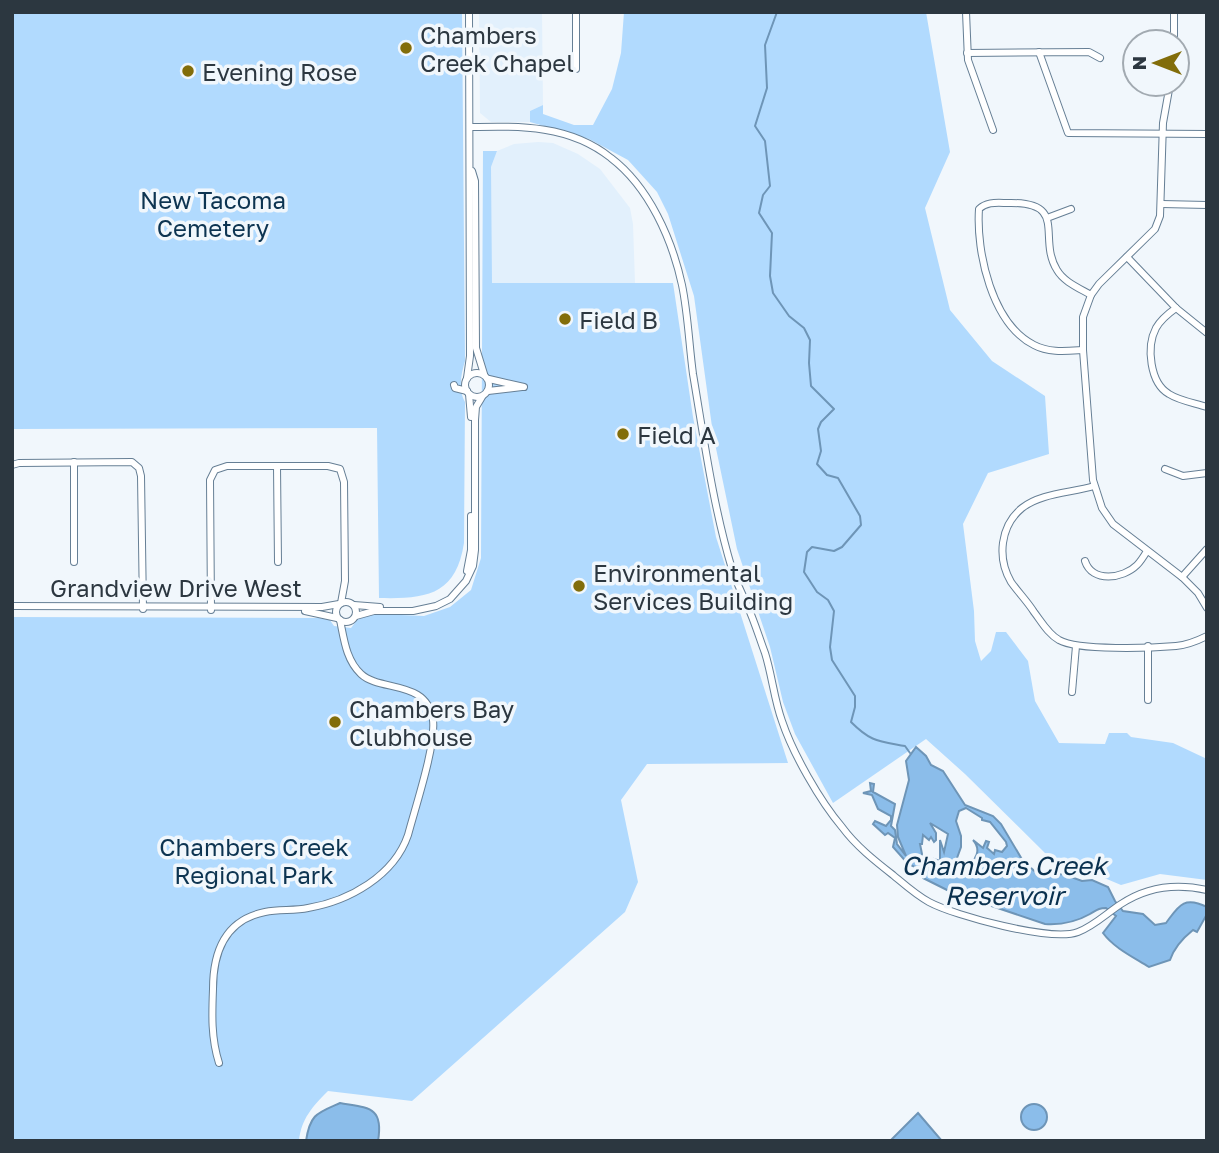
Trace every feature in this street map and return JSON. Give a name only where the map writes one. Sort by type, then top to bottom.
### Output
[{"type":"street","points":[[352,604],[425,606],[441,600],[460,586],[471,550],[471,406],[466,379],[470,356],[469,12]]},
{"type":"street","points":[[576,12],[576,69]]},
{"type":"street","points":[[966,12],[970,68],[993,130]]},
{"type":"street","points":[[1040,52],[1068,133],[1207,134]]},
{"type":"street","points":[[967,53],[1089,52],[1100,58]]},
{"type":"street","points":[[1168,98],[1163,134],[1160,216],[1155,229],[1091,295],[1083,317],[1083,350],[1094,485],[1102,508],[1113,524],[1182,577],[1198,593],[1207,608]]},
{"type":"street","points":[[471,127],[540,128],[588,142],[627,172],[650,205],[671,249],[682,286],[714,495],[733,574],[767,659],[782,723],[803,766],[840,826],[867,855],[913,892],[954,913],[1058,936],[1082,930],[1144,892],[1173,886],[1207,890]]},
{"type":"street","points":[[471,169],[475,181],[476,348],[488,391]]},
{"type":"street","points":[[1083,350],[1059,351],[1043,348],[1016,331],[987,282],[979,209],[992,203],[1029,203],[1042,210],[1047,218],[1055,267],[1065,280],[1091,295]]},
{"type":"street","points":[[1162,204],[1207,205]]},
{"type":"street","points":[[1047,218],[1071,209]]},
{"type":"street","points":[[1127,257],[1176,308],[1207,333]]},
{"type":"street","points":[[1176,308],[1155,329],[1152,343],[1155,378],[1172,396],[1207,407]]},
{"type":"street","points":[[353,619],[374,611],[413,611],[436,606],[450,599],[470,574],[475,559],[476,407],[488,391],[524,387],[475,373],[454,385],[482,397]]},
{"type":"street","points":[[74,462],[74,562]]},
{"type":"street","points":[[12,465],[132,462],[137,466],[141,477],[143,608]]},
{"type":"street","points":[[211,608],[210,485],[215,470],[224,466],[328,466],[340,470],[344,482],[345,581],[340,603],[335,610],[347,654],[361,675],[372,681],[412,691],[432,716],[432,735],[408,835],[392,866],[364,886],[319,906],[265,912],[246,918],[228,934],[217,952],[213,971],[212,1031],[219,1063]]},
{"type":"street","points":[[277,466],[278,562]]},
{"type":"street","points":[[1165,469],[1183,476],[1207,473]]},
{"type":"street","points":[[1094,485],[1025,506],[1008,526],[1002,544],[1003,559],[1012,582],[1055,637],[1076,646],[1178,646],[1207,636]]},
{"type":"street","points":[[1182,577],[1207,549]]},
{"type":"street","points":[[1085,561],[1089,570],[1100,576],[1118,575],[1136,566],[1147,551]]},
{"type":"street","points":[[344,641],[353,619],[352,604],[345,581]]},
{"type":"street","name":"Grandview Drive West","points":[[12,608],[322,607],[340,603],[352,604]]},
{"type":"street","name":"Grandview Drive West","points":[[211,608],[313,611],[339,619],[353,619]]},
{"type":"street","points":[[1072,692],[1076,646]]},
{"type":"street","points":[[1148,646],[1148,700]]},
{"type":"shaded area","points":[[479,12],[542,12],[543,105],[530,111],[530,122],[491,122],[480,113]]},
{"type":"shaded area","points":[[553,143],[578,154],[600,169],[630,208],[635,283],[491,283],[491,167],[497,151],[514,144]]},
{"type":"green space","name":"New Tacoma Cemetery","points":[[12,12],[462,12],[465,361],[461,387],[465,402],[464,543],[460,561],[446,584],[424,595],[379,598],[377,428],[12,429]]},
{"type":"green space","points":[[624,12],[926,12],[950,152],[925,208],[950,310],[992,361],[1045,396],[1049,454],[988,473],[963,524],[975,641],[981,661],[991,651],[996,632],[1006,632],[1028,661],[1035,701],[1059,743],[1105,744],[1109,733],[1127,733],[1131,737],[1173,743],[1207,759],[1207,880],[1160,874],[1121,885],[1045,853],[926,739],[833,803],[795,734],[783,702],[770,647],[737,549],[713,434],[694,296],[668,214],[657,192],[628,160],[589,139],[530,122],[530,111],[543,105],[543,114],[574,125],[593,125],[612,89],[621,53]]},
{"type":"green space","name":"Chambers Creek Regional Park","points":[[483,151],[497,151],[491,167],[492,283],[673,283],[693,417],[716,537],[788,763],[647,764],[621,800],[638,882],[625,912],[412,1101],[328,1091],[309,1113],[302,1126],[299,1141],[12,1141],[12,617],[319,618],[330,620],[334,626],[351,628],[357,620],[366,616],[424,616],[450,607],[471,590],[481,558]]},
{"type":"water","name":"Chambers Creek Reservoir","points":[[916,747],[931,765],[943,771],[965,805],[993,816],[1001,824],[1023,861],[1039,875],[1063,874],[1082,881],[1092,880],[1108,887],[1123,911],[1143,914],[1155,925],[1166,923],[1182,904],[1192,902],[1207,907],[1207,914],[1197,932],[1193,930],[1182,940],[1170,960],[1149,967],[1118,948],[1103,933],[1116,916],[1106,908],[1074,921],[1045,924],[953,893],[923,878],[922,870],[908,864],[893,847],[895,838],[888,833],[885,835],[873,824],[875,821],[886,826],[891,816],[878,809],[872,795],[863,793],[871,791],[870,783],[874,784],[873,792],[895,804],[891,826],[895,830],[897,844],[906,856],[898,837],[897,825],[909,780],[906,761]],"holes":[[[966,808],[982,820],[990,822],[1007,846],[1002,852],[995,850],[994,854],[987,848],[989,842],[986,841],[983,848],[973,840],[977,855],[963,867],[957,858],[961,836],[956,821],[959,811]],[[930,823],[948,834],[944,852],[940,840],[940,861],[934,859],[933,864],[928,865],[932,869],[921,861],[920,844],[923,835],[929,840],[931,837],[934,842],[936,840],[936,833]]]},
{"type":"water","points":[[340,1103],[366,1108],[376,1115],[379,1121],[378,1141],[306,1141],[312,1120],[326,1109]]},
{"type":"water","points":[[1034,1104],[1044,1107],[1047,1117],[1044,1127],[1034,1130],[1024,1127],[1021,1117],[1024,1107]]},
{"type":"water","points":[[918,1113],[942,1141],[890,1141]]},
{"type":"waterway","points":[[777,12],[765,45],[767,88],[755,126],[765,141],[770,186],[763,195],[759,213],[772,233],[770,276],[773,293],[789,316],[804,328],[810,340],[811,386],[834,409],[818,429],[821,451],[817,464],[827,475],[838,478],[860,516],[861,525],[842,547],[834,551],[812,547],[807,552],[804,572],[834,611],[830,647],[832,660],[855,696],[851,722],[870,737],[905,746],[910,753]]},
{"type":"place","name":"Chambers Creek Chapel","points":[[406,48]]},
{"type":"place","name":"Evening Rose","points":[[188,71]]},
{"type":"place","name":"Field B","points":[[565,319]]},
{"type":"place","name":"Field A","points":[[623,434]]},
{"type":"place","name":"Environmental Services Building","points":[[579,586]]},
{"type":"place","name":"Chambers Bay Clubhouse","points":[[335,722]]}]
